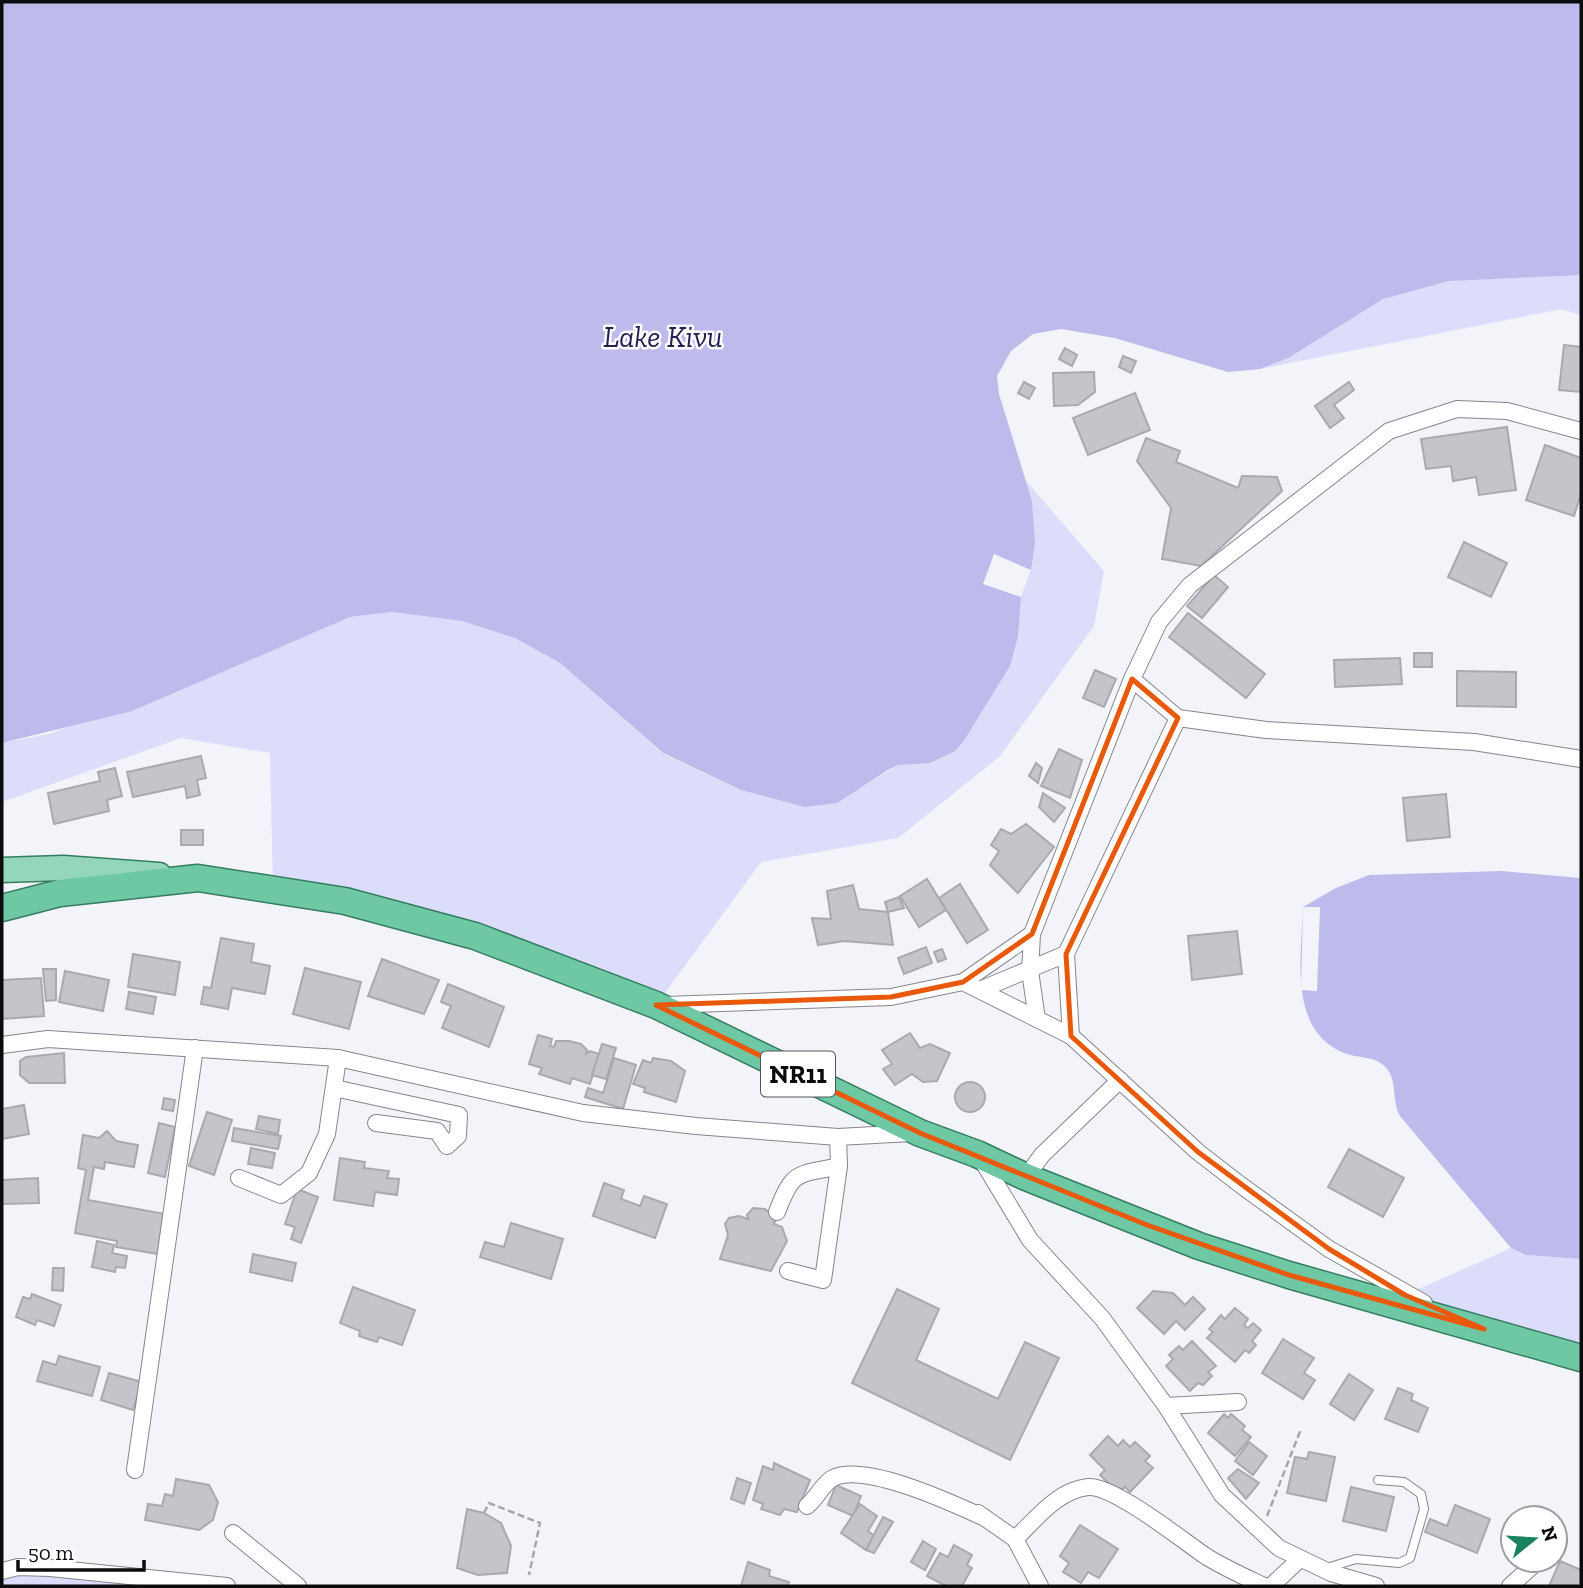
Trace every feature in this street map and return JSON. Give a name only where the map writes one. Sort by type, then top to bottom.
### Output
[{"type":"highway","name":"NR11","points":[[2,908],[60,893],[198,878],[345,901],[475,936],[656,1005],[920,1133],[978,1154],[1026,1177],[1199,1246],[1289,1275],[1581,1358]]},
{"type":"main road","points":[[2,870],[63,868],[198,878]]},
{"type":"street","points":[[1037,1019],[1030,971],[1032,934],[1132,680],[1159,622],[1190,585],[1388,430],[1457,409],[1507,411],[1581,431]]},
{"type":"street","points":[[1132,680],[1178,718],[1266,730],[1474,742],[1581,759]]},
{"type":"street","points":[[1071,1036],[1066,954],[1178,718]]},
{"type":"street","points":[[656,1005],[891,997],[963,982],[1032,934]]},
{"type":"street","points":[[982,989],[1066,954]]},
{"type":"street","points":[[963,982],[982,989],[1071,1036],[1198,1152],[1329,1249],[1405,1295],[1484,1329]]},
{"type":"street","points":[[2,1045],[48,1039],[338,1058],[583,1113],[838,1136],[920,1133]]},
{"type":"street","points":[[135,1471],[195,1048]]},
{"type":"street","points":[[239,1178],[281,1195],[309,1174],[327,1134],[338,1058]]},
{"type":"street","points":[[1026,1177],[1042,1155],[1120,1080]]},
{"type":"street","points":[[334,1088],[459,1115],[458,1136],[447,1146],[437,1131],[376,1123]]},
{"type":"street","points":[[788,1271],[822,1280],[839,1166],[838,1136]]},
{"type":"street","points":[[978,1154],[1030,1240],[1102,1318],[1166,1406],[1222,1495],[1279,1548],[1324,1569],[1376,1586]]},
{"type":"street","points":[[776,1212],[788,1183],[807,1170],[839,1166]]},
{"type":"street","points":[[1166,1406],[1238,1402]]},
{"type":"street","points":[[807,1506],[817,1498],[831,1479],[847,1474],[910,1485],[985,1517]]},
{"type":"street","points":[[1015,1539],[1054,1501],[1073,1491],[1098,1488],[1151,1518],[1210,1559],[1264,1586]]},
{"type":"street","points":[[946,1491],[1015,1539],[1040,1586]]},
{"type":"street","points":[[233,1533],[298,1586]]},
{"type":"street","points":[[1271,1586],[1300,1559]]},
{"type":"street","points":[[2,1571],[18,1567],[50,1567],[165,1582],[227,1586]]},
{"type":"street","points":[[1510,1586],[1523,1574]]},
{"type":"lane","points":[[1324,1569],[1356,1559],[1399,1563],[1410,1558],[1424,1509],[1421,1494],[1404,1482],[1378,1480]]},
{"type":"path","points":[[1259,1531],[1301,1429]]},
{"type":"path","points":[[484,1513],[489,1503],[540,1523],[529,1575]]},
{"type":"highlighted area","points":[[1132,679],[1178,718],[1066,954],[1071,1036],[1198,1152],[1329,1249],[1405,1295],[1484,1329],[1289,1275],[1147,1225],[920,1133],[656,1005],[891,997],[963,982],[1032,934]]},
{"type":"shaded area","points":[[1523,275],[1581,275],[1581,315],[1561,309],[1260,369],[1366,308],[1398,293],[1451,281]]},
{"type":"shaded area","points":[[1026,481],[1104,571],[1094,626],[1000,756],[898,838],[761,862],[656,1005],[475,936],[273,889],[270,753],[181,738],[2,802],[2,743],[49,734],[350,617],[392,612],[462,621],[515,638],[560,663],[663,754],[741,790],[862,787],[898,765],[1010,666],[1018,637],[1021,597],[1031,570],[1035,543],[1032,502]]},
{"type":"shaded area","points":[[1511,1248],[1526,1255],[1581,1259],[1581,1358],[1405,1295]]},
{"type":"shaded area","points":[[2,1566],[171,1586],[2,1586]]},
{"type":"water","name":"Lake Kivu","points":[[2,2],[1581,2],[1581,275],[1449,281],[1383,299],[1288,358],[1260,369],[1228,372],[1115,338],[1061,329],[1033,334],[1011,351],[997,376],[999,394],[1032,501],[1035,543],[1031,570],[1021,597],[1018,637],[1010,666],[955,751],[930,763],[898,765],[837,803],[805,807],[741,790],[663,753],[560,663],[515,638],[462,621],[392,612],[350,617],[132,711],[2,743]]},
{"type":"water","points":[[1502,871],[1581,878],[1581,1259],[1526,1255],[1511,1248],[1400,1116],[1393,1081],[1384,1065],[1344,1053],[1326,1042],[1313,1027],[1306,1009],[1301,968],[1303,907],[1336,888],[1369,875]]},
{"type":"pier","points":[[994,554],[1031,570],[1021,597],[983,584]]},
{"type":"pier","points":[[1303,907],[1320,907],[1317,991],[1301,990]]},
{"type":"building","points":[[1564,345],[1581,347],[1581,392],[1559,390]]},
{"type":"building","points":[[1065,348],[1077,355],[1072,366],[1059,359]]},
{"type":"building","points":[[1123,356],[1136,361],[1131,373],[1119,367]]},
{"type":"building","points":[[1094,372],[1095,392],[1078,405],[1054,406],[1053,373]]},
{"type":"building","points":[[1024,382],[1035,388],[1029,399],[1018,393]]},
{"type":"building","points":[[1349,382],[1354,390],[1334,405],[1344,418],[1330,428],[1315,406]]},
{"type":"building","points":[[1135,393],[1150,430],[1088,455],[1073,418]]},
{"type":"building","points":[[1507,427],[1516,490],[1479,495],[1476,477],[1453,481],[1451,466],[1426,469],[1421,439]]},
{"type":"building","points":[[1146,438],[1180,451],[1176,462],[1238,488],[1242,476],[1277,477],[1282,491],[1201,566],[1162,559],[1171,508],[1137,461]]},
{"type":"building","points":[[1545,445],[1581,458],[1581,494],[1574,516],[1526,500]]},
{"type":"building","points":[[1464,542],[1507,563],[1491,597],[1448,577]]},
{"type":"building","points":[[1214,575],[1228,587],[1202,618],[1187,606]]},
{"type":"building","points":[[1188,613],[1265,674],[1246,698],[1169,637]]},
{"type":"building","points":[[1414,653],[1432,653],[1432,667],[1414,667]]},
{"type":"building","points":[[1400,658],[1402,684],[1335,687],[1334,660]]},
{"type":"building","points":[[1095,670],[1116,679],[1104,707],[1083,698]]},
{"type":"building","points":[[1457,671],[1516,672],[1516,707],[1457,706]]},
{"type":"building","points":[[1059,749],[1082,760],[1070,798],[1041,786]]},
{"type":"building","points":[[201,756],[206,778],[197,780],[200,795],[187,798],[185,786],[133,797],[127,772]]},
{"type":"building","points":[[1036,763],[1042,768],[1038,783],[1029,776]]},
{"type":"building","points":[[115,768],[122,796],[107,800],[109,811],[54,824],[48,793],[100,781],[98,772]]},
{"type":"building","points":[[1043,793],[1065,808],[1054,822],[1039,807]]},
{"type":"building","points":[[1446,794],[1450,837],[1407,841],[1403,798]]},
{"type":"building","points":[[1026,824],[1054,847],[1018,893],[990,865],[999,851],[991,845],[1001,829],[1011,834]]},
{"type":"building","points":[[181,830],[203,830],[203,845],[181,845]]},
{"type":"building","points":[[927,879],[946,910],[919,927],[900,896]]},
{"type":"building","points":[[960,884],[988,930],[967,943],[939,898]]},
{"type":"building","points":[[853,885],[859,909],[888,912],[893,945],[844,941],[818,945],[812,918],[831,919],[827,891]]},
{"type":"building","points":[[899,897],[904,908],[888,912],[885,902]]},
{"type":"building","points":[[1237,931],[1242,974],[1192,980],[1188,936]]},
{"type":"building","points":[[221,938],[254,944],[251,962],[270,966],[265,994],[232,988],[228,1009],[201,1004],[204,987],[211,988]]},
{"type":"building","points":[[926,947],[932,963],[904,974],[898,958]]},
{"type":"building","points":[[942,949],[946,959],[938,962],[934,952]]},
{"type":"building","points":[[133,954],[180,962],[175,995],[128,987]]},
{"type":"building","points":[[382,959],[439,980],[424,1014],[368,996]]},
{"type":"building","points":[[305,968],[361,982],[349,1029],[293,1014]]},
{"type":"building","points":[[43,969],[56,969],[56,1000],[46,1001]]},
{"type":"building","points":[[65,971],[109,980],[103,1011],[59,1002]]},
{"type":"building","points":[[41,978],[44,1016],[2,1019],[2,980]]},
{"type":"building","points":[[448,984],[504,1007],[489,1047],[442,1028],[451,1006],[441,1002]]},
{"type":"building","points":[[129,992],[156,997],[153,1014],[126,1009]]},
{"type":"building","points":[[910,1033],[920,1048],[930,1044],[950,1053],[937,1081],[923,1082],[912,1074],[895,1085],[883,1069],[892,1064],[882,1050]]},
{"type":"building","points":[[538,1035],[552,1039],[550,1046],[554,1047],[556,1041],[569,1041],[581,1044],[587,1050],[586,1054],[590,1051],[599,1054],[590,1084],[572,1078],[570,1084],[539,1074],[542,1068],[529,1064]]},
{"type":"building","points":[[602,1044],[616,1048],[606,1079],[592,1075]]},
{"type":"building","points":[[64,1053],[65,1083],[29,1083],[20,1075],[20,1061],[26,1057]]},
{"type":"building","points":[[614,1058],[636,1065],[623,1109],[585,1097],[588,1088],[603,1093]]},
{"type":"building","points":[[653,1058],[671,1061],[685,1071],[676,1102],[644,1092],[645,1088],[633,1084],[643,1060],[651,1063]]},
{"type":"building","points":[[970,1082],[976,1083],[984,1091],[984,1103],[976,1111],[970,1112],[964,1111],[956,1103],[955,1097],[956,1091],[964,1083]]},
{"type":"building","points":[[164,1098],[175,1100],[173,1111],[162,1109]]},
{"type":"building","points":[[24,1105],[29,1134],[2,1139],[2,1109]]},
{"type":"building","points":[[207,1112],[232,1120],[214,1175],[189,1166]]},
{"type":"building","points":[[259,1116],[280,1120],[278,1134],[256,1129]]},
{"type":"building","points":[[159,1123],[175,1127],[165,1177],[148,1173]]},
{"type":"building","points":[[234,1128],[281,1136],[278,1149],[232,1141]]},
{"type":"building","points":[[107,1131],[116,1141],[138,1145],[134,1167],[105,1162],[104,1169],[94,1167],[88,1200],[165,1214],[158,1254],[116,1247],[117,1241],[75,1233],[86,1170],[78,1168],[83,1135],[99,1138]]},
{"type":"building","points":[[251,1148],[275,1153],[272,1168],[248,1164]]},
{"type":"building","points":[[1349,1149],[1404,1178],[1383,1217],[1328,1187]]},
{"type":"building","points":[[340,1158],[365,1162],[364,1168],[389,1171],[387,1178],[399,1179],[397,1195],[375,1192],[373,1206],[334,1200]]},
{"type":"building","points":[[38,1178],[39,1203],[2,1204],[2,1180]]},
{"type":"building","points":[[604,1183],[624,1190],[621,1199],[640,1206],[644,1196],[667,1204],[655,1238],[593,1216]]},
{"type":"building","points":[[297,1189],[318,1197],[301,1243],[291,1239],[295,1227],[285,1224]]},
{"type":"building","points":[[753,1208],[765,1209],[776,1218],[774,1224],[782,1227],[787,1241],[771,1271],[720,1259],[728,1235],[725,1224],[729,1218],[739,1216],[748,1219],[747,1215]]},
{"type":"building","points":[[511,1223],[563,1239],[551,1279],[480,1257],[485,1242],[504,1247]]},
{"type":"building","points":[[97,1241],[114,1245],[112,1253],[127,1256],[125,1268],[116,1267],[115,1272],[92,1267]]},
{"type":"building","points":[[253,1254],[296,1263],[292,1281],[250,1272]]},
{"type":"building","points":[[53,1268],[64,1268],[63,1291],[52,1290]]},
{"type":"building","points":[[353,1287],[415,1310],[402,1345],[379,1337],[377,1342],[359,1336],[360,1331],[340,1323]]},
{"type":"building","points":[[897,1289],[939,1309],[916,1360],[998,1399],[1025,1342],[1059,1358],[1010,1460],[852,1383]]},
{"type":"building","points":[[1153,1291],[1173,1293],[1185,1305],[1193,1297],[1205,1309],[1185,1330],[1176,1321],[1164,1334],[1137,1308]]},
{"type":"building","points":[[32,1294],[61,1305],[54,1326],[37,1320],[35,1325],[16,1317],[23,1297],[30,1299]]},
{"type":"building","points":[[1235,1308],[1248,1319],[1244,1325],[1248,1328],[1253,1323],[1261,1330],[1252,1341],[1256,1345],[1249,1353],[1245,1350],[1235,1362],[1207,1338],[1213,1332],[1209,1329],[1221,1315],[1225,1319]]},
{"type":"building","points":[[1283,1339],[1314,1358],[1304,1373],[1315,1380],[1303,1399],[1262,1373]]},
{"type":"building","points":[[1192,1341],[1216,1366],[1208,1372],[1212,1376],[1203,1385],[1198,1383],[1190,1391],[1166,1366],[1173,1359],[1169,1355],[1179,1346],[1183,1350]]},
{"type":"building","points":[[59,1356],[100,1367],[92,1396],[37,1381],[43,1361],[56,1365]]},
{"type":"building","points":[[109,1373],[142,1382],[133,1410],[101,1400]]},
{"type":"building","points":[[1349,1374],[1373,1390],[1354,1420],[1330,1404]]},
{"type":"building","points":[[1398,1388],[1413,1394],[1411,1400],[1428,1408],[1418,1432],[1385,1419]]},
{"type":"building","points":[[1224,1414],[1228,1418],[1231,1414],[1245,1426],[1242,1430],[1251,1437],[1235,1456],[1208,1433]]},
{"type":"building","points":[[1108,1436],[1118,1446],[1123,1440],[1130,1447],[1135,1442],[1150,1456],[1145,1461],[1153,1468],[1130,1492],[1125,1487],[1118,1493],[1100,1475],[1105,1470],[1090,1455]]},
{"type":"building","points":[[1249,1442],[1267,1456],[1253,1475],[1235,1461]]},
{"type":"building","points":[[1309,1452],[1335,1457],[1326,1501],[1287,1493],[1295,1457],[1307,1459]]},
{"type":"building","points":[[774,1463],[810,1480],[797,1512],[784,1509],[780,1515],[761,1509],[763,1504],[753,1500],[763,1466],[773,1470]]},
{"type":"building","points":[[1238,1469],[1259,1483],[1246,1499],[1228,1478]]},
{"type":"building","points":[[737,1478],[751,1483],[744,1504],[731,1499]]},
{"type":"building","points":[[176,1479],[209,1485],[218,1502],[213,1520],[199,1530],[145,1520],[148,1504],[162,1506],[165,1494],[173,1496]]},
{"type":"building","points":[[836,1485],[861,1496],[853,1516],[828,1505]]},
{"type":"building","points":[[1351,1487],[1394,1497],[1386,1531],[1343,1521]]},
{"type":"building","points":[[860,1504],[877,1516],[868,1531],[875,1536],[866,1550],[841,1533]]},
{"type":"building","points":[[1455,1505],[1490,1519],[1477,1553],[1425,1532],[1430,1519],[1447,1526]]},
{"type":"building","points":[[467,1509],[484,1513],[501,1523],[511,1546],[507,1573],[478,1575],[457,1568]]},
{"type":"building","points":[[883,1517],[893,1522],[874,1553],[866,1550]]},
{"type":"building","points":[[1080,1525],[1118,1549],[1099,1578],[1088,1572],[1081,1583],[1063,1572],[1069,1563],[1060,1556]]},
{"type":"building","points":[[923,1541],[936,1549],[925,1570],[911,1562]]},
{"type":"building","points":[[954,1545],[972,1555],[967,1565],[972,1568],[962,1586],[946,1586],[927,1576],[940,1553],[948,1557]]},
{"type":"building","points":[[748,1562],[770,1570],[769,1576],[789,1582],[787,1586],[741,1586]]},
{"type":"building","points":[[1569,1565],[1581,1570],[1581,1586],[1549,1586],[1554,1574],[1569,1574]]}]
